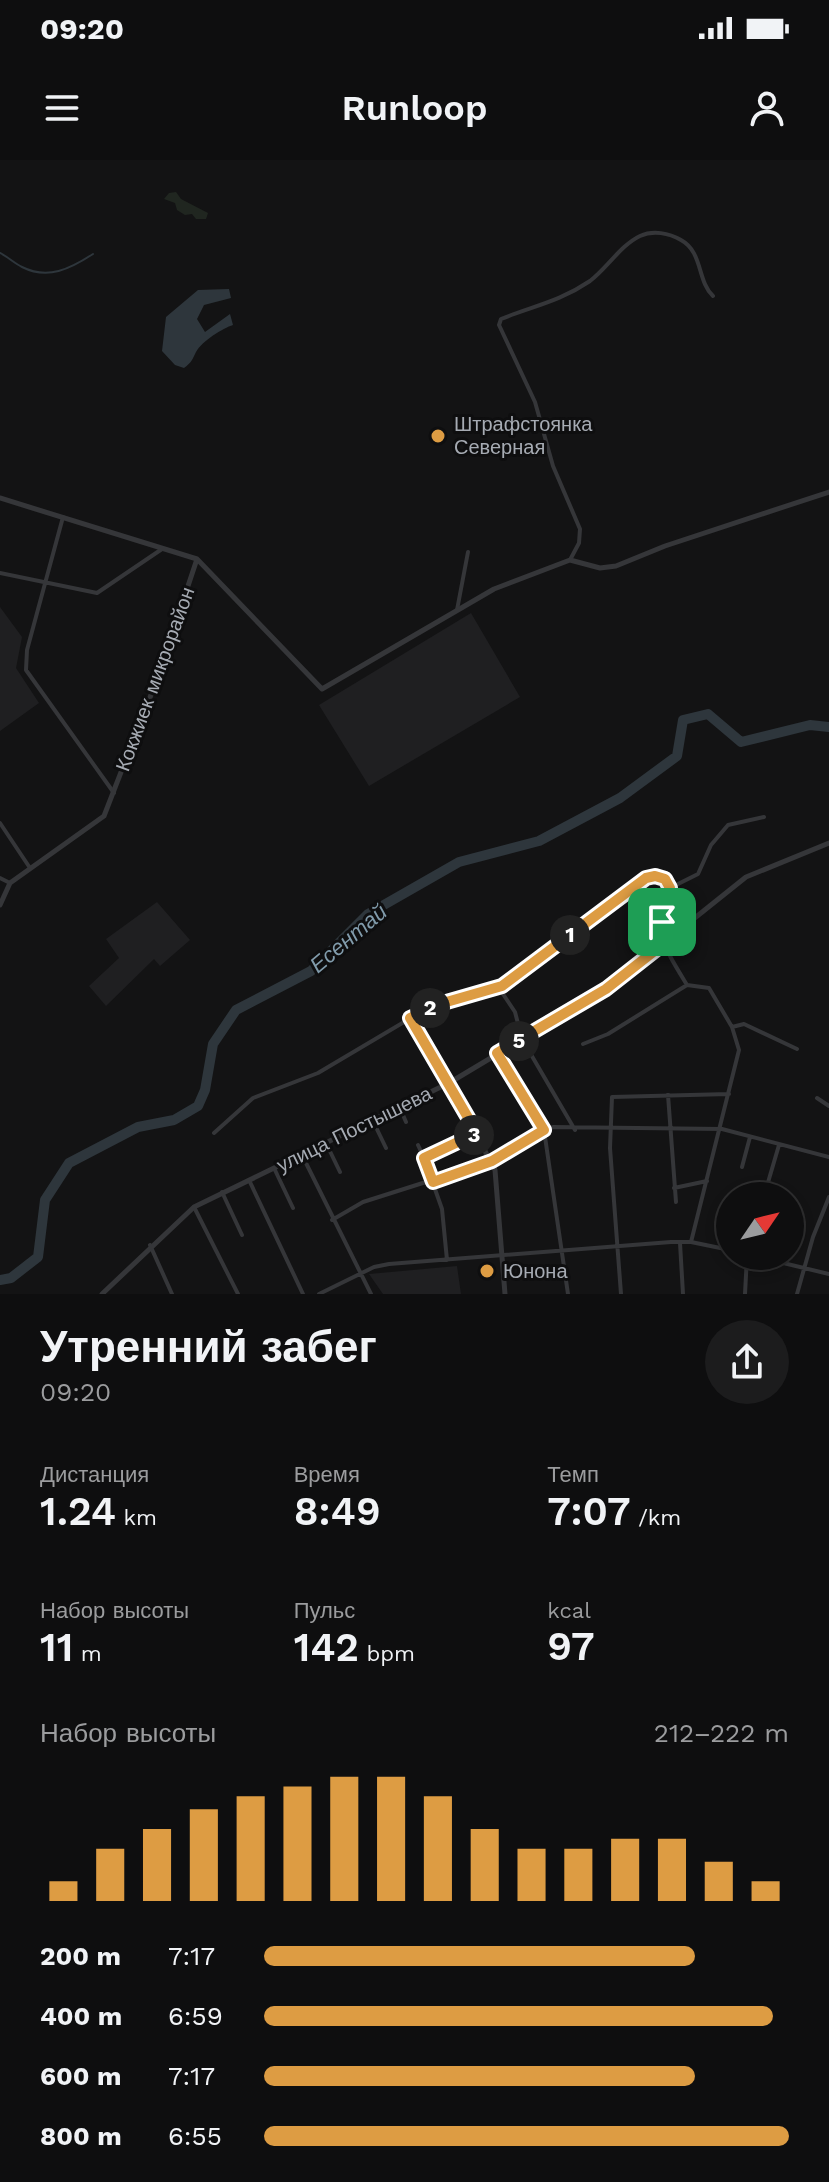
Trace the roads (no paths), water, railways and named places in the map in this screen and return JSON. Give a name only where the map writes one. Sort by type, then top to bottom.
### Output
[{"type":"street","points":[[570,560],[579,543],[580,529],[553,466],[535,402],[499,325],[501,319],[551,304],[593,278],[639,236],[657,231],[682,240],[694,252],[705,289],[713,296]]},
{"type":"street","points":[[0,498],[197,559],[322,689],[494,589],[570,560],[600,568],[616,566],[665,546],[829,492]]},
{"type":"street","points":[[63,517],[27,650],[26,670],[114,793]]},
{"type":"street","points":[[0,573],[97,593],[164,547]]},
{"type":"street","points":[[456,612],[468,552]]},
{"type":"street","name":"Кокжиек микрорайон","points":[[0,905],[10,883],[104,816],[197,559]]},
{"type":"street","points":[[670,888],[698,874],[711,845],[728,825],[764,817]]},
{"type":"street","points":[[0,823],[30,868]]},
{"type":"street","name":"улица Постышева","points":[[104,1293],[150,1245],[194,1207],[449,1083],[606,989],[746,877],[829,843]]},
{"type":"street","points":[[0,878],[10,883]]},
{"type":"street","points":[[214,1133],[248,1101],[318,1073],[410,1018],[443,1003],[498,988],[646,878],[665,879],[670,888],[662,914],[660,947],[687,985]]},
{"type":"street","points":[[583,1044],[608,1034],[687,985],[709,988],[732,1027],[739,1055],[691,1242]]},
{"type":"street","points":[[498,988],[515,1012],[522,1039],[575,1130]]},
{"type":"street","points":[[410,1018],[492,1161],[505,1294]]},
{"type":"street","points":[[732,1027],[744,1024],[797,1049]]},
{"type":"street","points":[[497,1053],[545,1129],[559,1252],[568,1294]]},
{"type":"street","points":[[621,1294],[611,1129],[612,1097],[729,1094]]},
{"type":"street","points":[[668,1095],[676,1202]]},
{"type":"street","points":[[817,1098],[829,1106]]},
{"type":"street","points":[[400,1108],[406,1122]]},
{"type":"street","points":[[373,1121],[386,1148]]},
{"type":"street","points":[[332,1220],[363,1202],[492,1161],[545,1129],[722,1129],[829,1157]]},
{"type":"street","points":[[424,1158],[477,1133]]},
{"type":"street","points":[[742,1167],[750,1137]]},
{"type":"street","points":[[326,1143],[340,1172]]},
{"type":"street","points":[[418,1145],[442,1209],[447,1260]]},
{"type":"street","points":[[768,1182],[779,1145]]},
{"type":"street","points":[[302,1155],[371,1294]]},
{"type":"street","points":[[274,1168],[293,1208]]},
{"type":"street","points":[[249,1180],[303,1294]]},
{"type":"street","points":[[674,1188],[707,1181]]},
{"type":"street","points":[[222,1192],[242,1235]]},
{"type":"street","points":[[829,1197],[804,1267],[829,1274]]},
{"type":"street","points":[[194,1207],[238,1294]]},
{"type":"street","points":[[319,1294],[359,1274],[389,1264],[618,1245],[691,1242],[716,1247]]},
{"type":"street","points":[[680,1243],[683,1294]]},
{"type":"street","points":[[150,1245],[172,1294]]},
{"type":"street","points":[[745,1294],[746,1270]]},
{"type":"street","points":[[797,1294],[803,1270]]},
{"type":"waterway","points":[[0,253],[22,267],[41,273],[59,271],[93,254]]},
{"type":"waterway","name":"Есентай","points":[[0,1280],[11,1278],[38,1257],[45,1200],[69,1163],[138,1127],[174,1120],[198,1106],[205,1090],[213,1044],[236,1010],[311,971],[368,914],[459,862],[539,841],[620,798],[677,756],[683,720],[708,714],[741,742],[810,725],[829,727]]},
{"type":"place","name":"Штрафстоянка Северная","points":[[438,436]]},
{"type":"place","name":"Юнона","points":[[487,1271]]}]
